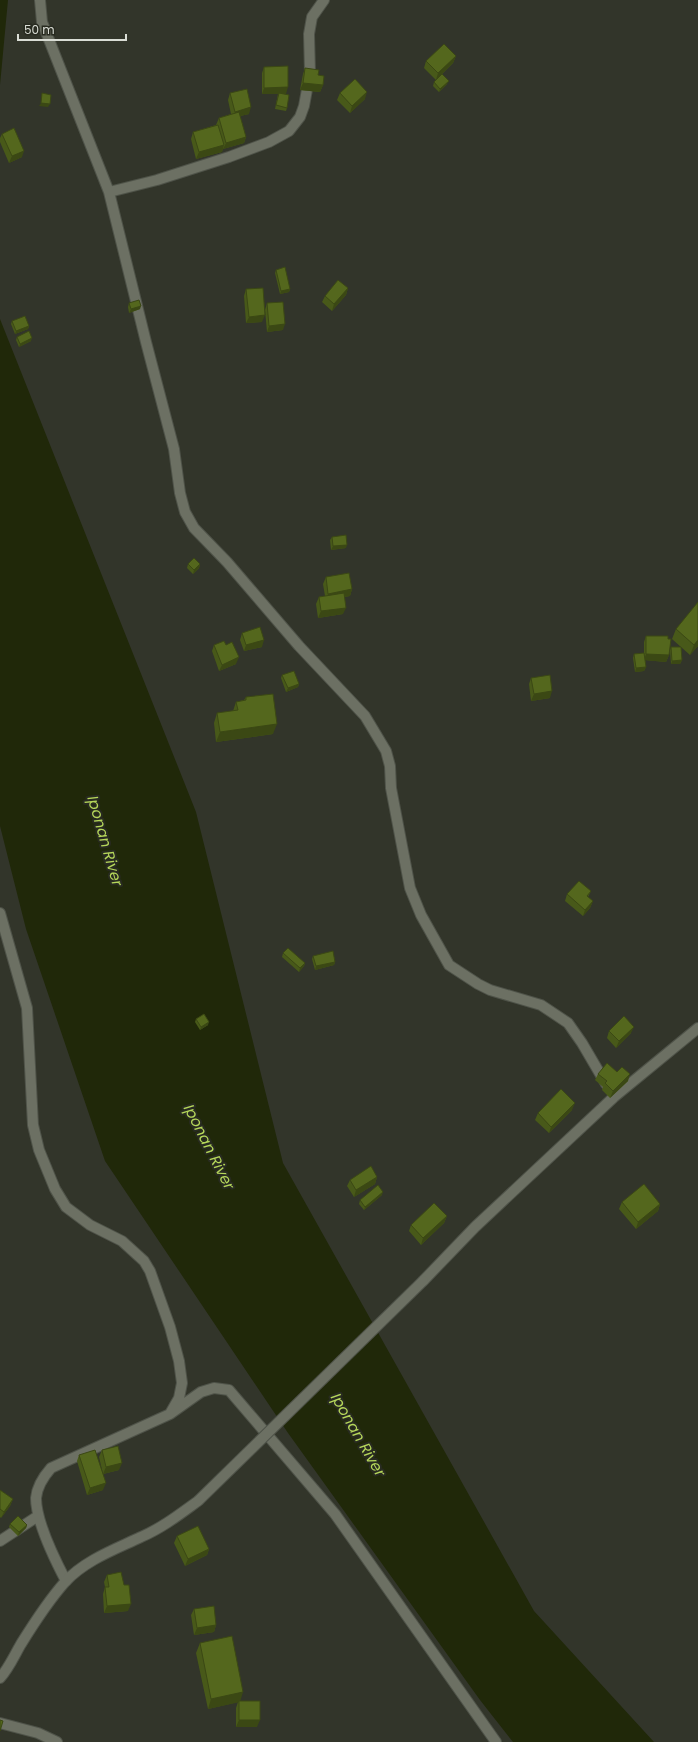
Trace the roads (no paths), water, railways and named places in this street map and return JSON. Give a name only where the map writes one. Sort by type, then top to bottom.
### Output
[{"type":"street","points":[[40,0],[42,22],[109,192],[174,449],[180,493],[185,512],[194,528],[228,562],[299,646],[365,716],[386,752],[390,766],[391,788],[410,888],[424,921],[449,966],[490,990],[541,1005],[568,1023],[582,1043],[614,1097]]},
{"type":"street","points":[[109,192],[157,180],[229,157],[269,142],[289,131],[300,117],[304,106],[310,73],[309,34],[312,17],[324,0]]},
{"type":"street","points":[[0,913],[27,1008],[33,1125],[39,1150],[55,1188],[66,1207],[90,1225],[122,1241],[144,1261],[150,1271],[170,1327],[179,1361],[182,1383],[179,1398],[170,1414]]},
{"type":"street","points":[[0,1678],[6,1671],[21,1644],[66,1581],[101,1555],[168,1523],[198,1501],[423,1281],[475,1227],[614,1097],[698,1028]]},
{"type":"street","points":[[66,1581],[58,1566],[38,1516],[36,1496],[41,1481],[51,1468],[170,1414],[201,1392],[214,1388],[229,1390],[335,1514],[496,1742]]},
{"type":"street","points":[[0,1541],[38,1516]]},
{"type":"street","points":[[0,1723],[38,1733],[57,1742]]},
{"type":"water","points":[[0,0],[8,0],[0,85]]},
{"type":"water","name":"Iponan River","points":[[0,319],[196,812],[283,1163],[534,1611],[654,1742],[513,1742],[480,1700],[288,1433],[105,1161],[26,929],[0,826]]}]
